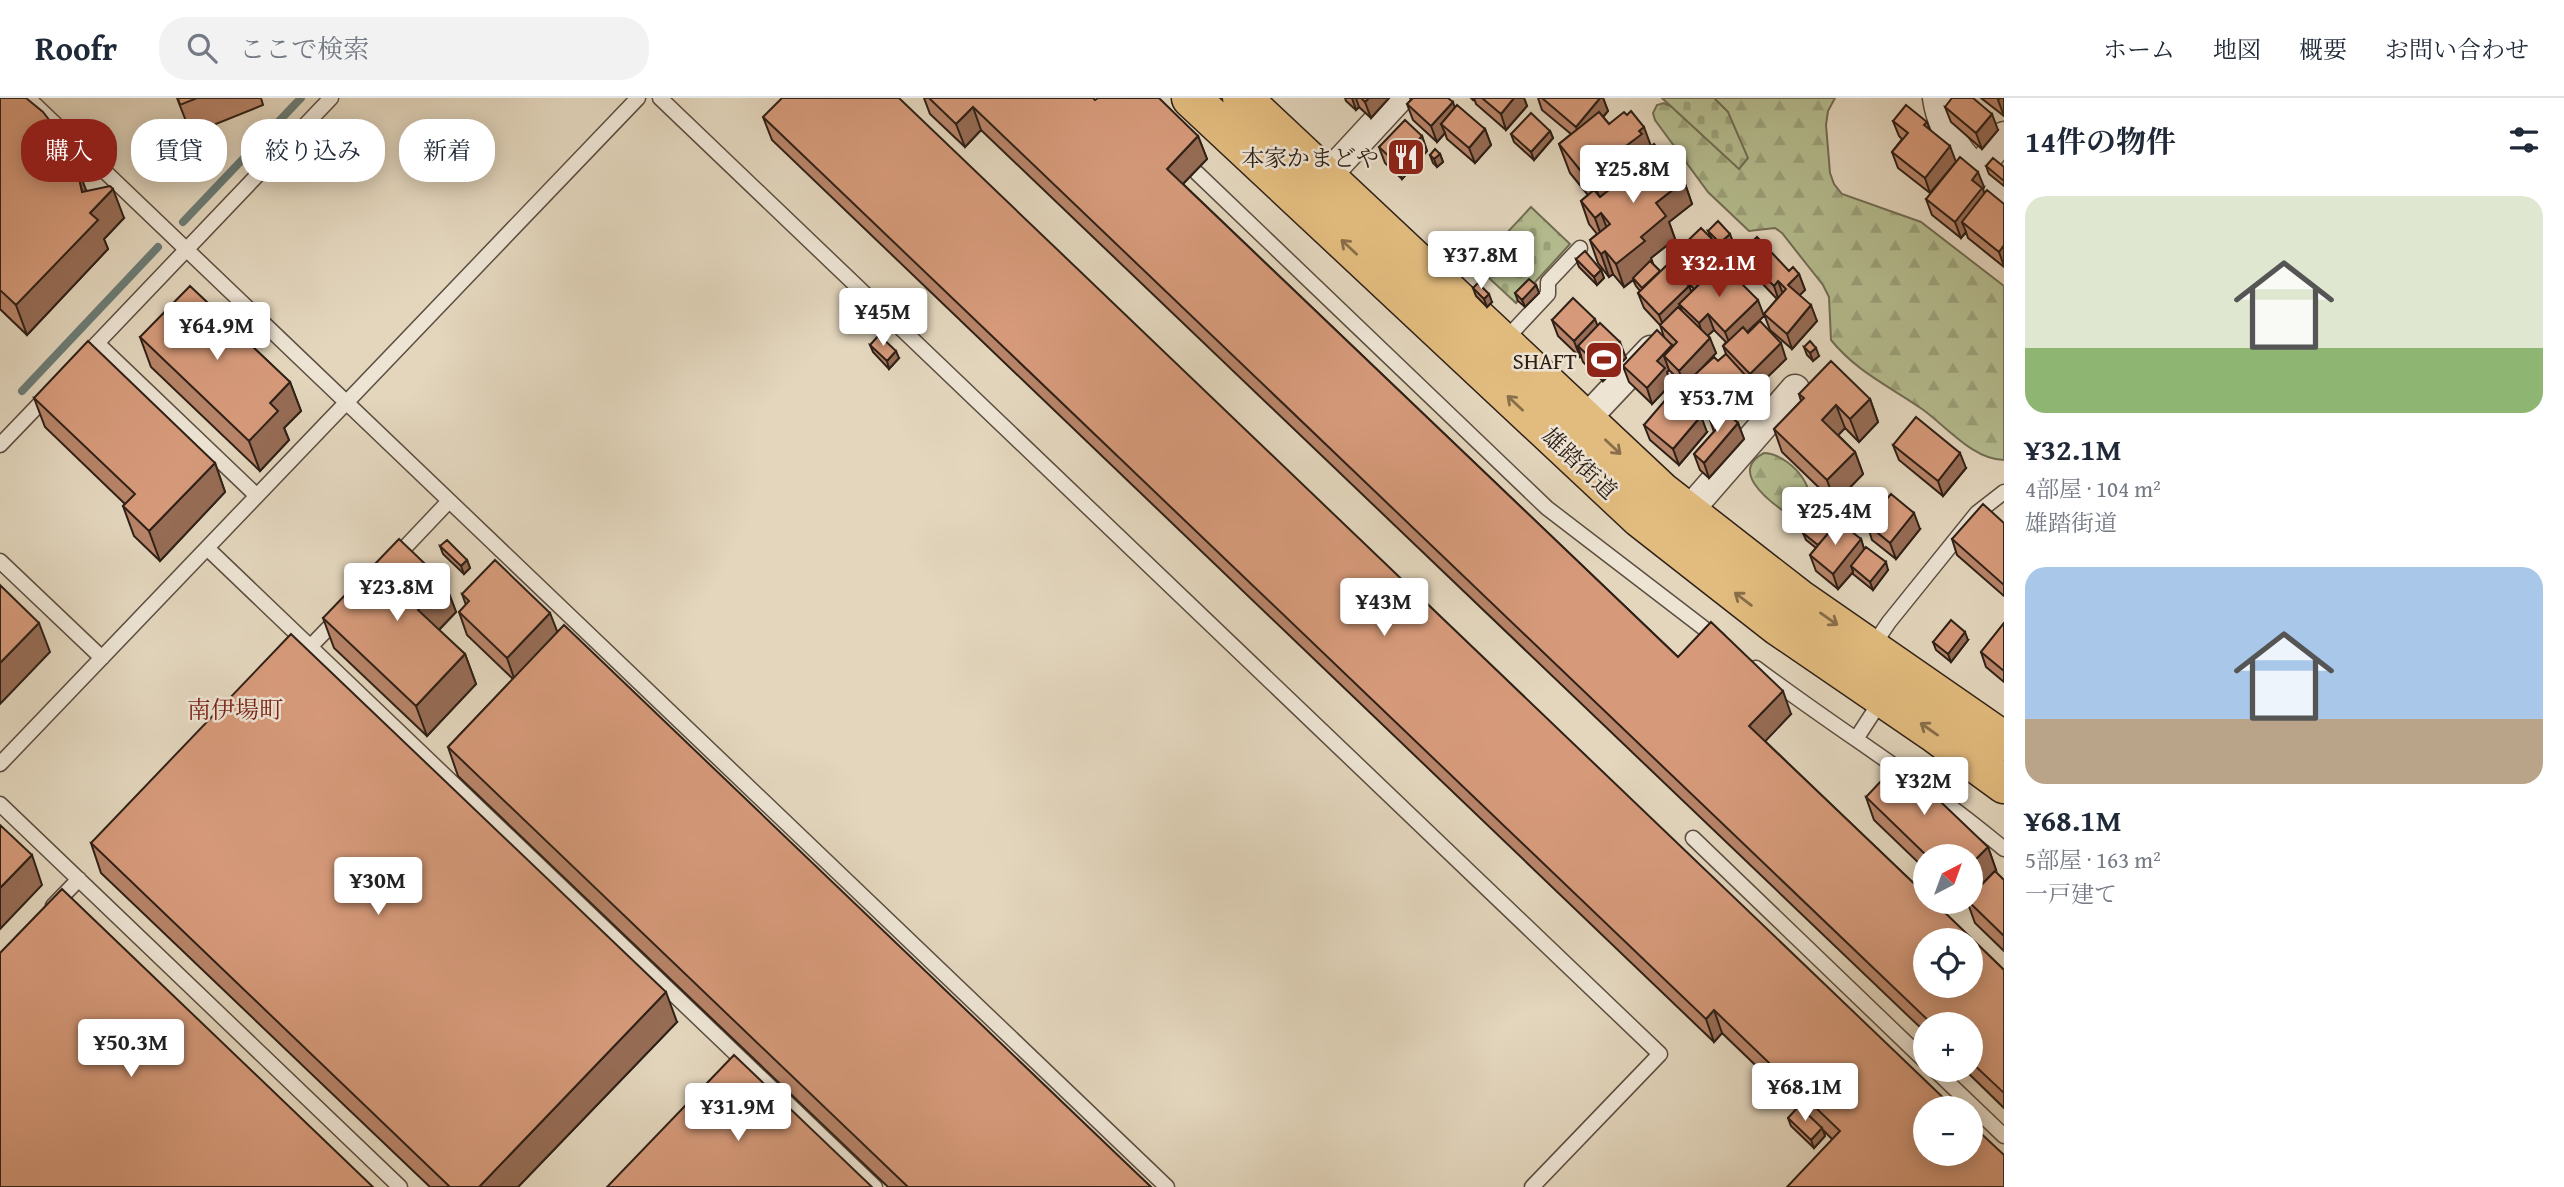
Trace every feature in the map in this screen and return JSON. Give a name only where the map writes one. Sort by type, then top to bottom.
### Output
[{"type":"main road","name":"雄踏街道","points":[[1191,98],[1640,518],[1743,600],[2004,784]]},
{"type":"main road","name":"雄踏街道","points":[[1242,98],[1584,421],[1688,513],[1772,579],[2004,741]]},
{"type":"street","points":[[1326,177],[1399,98]]},
{"type":"street","points":[[1937,98],[1945,128],[1956,147],[1977,172],[2004,194]]},
{"type":"street","points":[[1977,172],[2004,136]]},
{"type":"street","points":[[1584,421],[1663,338]]},
{"type":"street","points":[[1688,513],[1795,389]]},
{"type":"lane","points":[[28,98],[1167,1187]]},
{"type":"lane","points":[[0,445],[331,98]]},
{"type":"lane","points":[[0,764],[638,98]]},
{"type":"lane","points":[[660,98],[1660,1054],[1532,1187]]},
{"type":"lane","points":[[1197,173],[1547,508],[1724,644]]},
{"type":"lane","points":[[1502,343],[1548,293],[1548,282],[1580,248]]},
{"type":"lane","points":[[97,343],[257,496]]},
{"type":"lane","points":[[1871,648],[1977,513],[2004,492]]},
{"type":"lane","points":[[384,569],[449,501]]},
{"type":"lane","points":[[207,548],[875,1187]]},
{"type":"lane","points":[[0,561],[102,658]]},
{"type":"lane","points":[[310,647],[347,608]]},
{"type":"lane","points":[[1746,661],[1944,801],[2004,849]]},
{"type":"lane","points":[[1856,739],[1883,698]]},
{"type":"lane","points":[[0,804],[400,1187]]},
{"type":"lane","points":[[1693,838],[1913,1049]]},
{"type":"lane","points":[[44,915],[79,879]]},
{"type":"lane","points":[[1948,1082],[2004,1136]]},
{"type":"green space","points":[[1662,98],[1714,98],[1728,112],[1748,158],[1739,169]]},
{"type":"green space","points":[[1714,98],[1835,98],[1828,111],[1826,125],[1830,173],[1842,194],[1921,222],[2004,286],[2004,460],[1970,448],[1922,409],[1852,361],[1831,340],[1829,297],[1823,285],[1782,233],[1775,228],[1749,231],[1708,192],[1655,120],[1653,113],[1657,105],[1664,103],[1672,107],[1739,168],[1728,112]]},
{"type":"green space","points":[[1531,207],[1570,244],[1516,303],[1476,266]]},
{"type":"green space","points":[[1764,453],[1787,462],[1805,482],[1809,492],[1807,502],[1800,509],[1785,512],[1769,500],[1755,484],[1750,468],[1754,460]]},
{"type":"building","points":[[0,98],[26,98],[48,119],[21,119],[21,182],[80,182],[82,192],[110,186],[113,189],[90,213],[98,220],[16,305],[0,290]]},
{"type":"building","points":[[178,98],[197,98],[180,105]]},
{"type":"building","points":[[782,98],[899,98],[1913,1069],[1913,1082],[1927,1082],[1941,1096],[1913,1096],[1913,1166],[1983,1166],[1983,1135],[2004,1155],[2004,1187],[1787,1187],[1840,1131],[1714,1010],[1706,1019],[763,117]]},
{"type":"building","points":[[929,98],[1159,98],[1198,136],[1167,169],[1678,657],[1711,622],[1783,691],[1749,726],[1913,883],[1913,914],[1946,914],[1961,928],[1913,928],[1913,998],[1983,998],[1983,950],[2004,970],[2004,1093],[1983,1073],[1983,1012],[1919,1012],[973,107],[956,124]]},
{"type":"building","points":[[1413,98],[1448,98],[1453,102],[1431,126],[1407,104]]},
{"type":"building","points":[[1482,98],[1514,98],[1501,114]]},
{"type":"building","points":[[1542,98],[1600,98],[1576,127]]},
{"type":"building","points":[[1952,98],[1973,98],[1992,114],[1976,133],[1945,107]]},
{"type":"building","points":[[1457,105],[1485,129],[1469,148],[1441,124]]},
{"type":"building","points":[[1906,105],[1927,122],[1924,125],[1950,146],[1925,178],[1892,152],[1908,133],[1893,121]]},
{"type":"building","points":[[1631,111],[1644,127],[1639,131],[1642,134],[1626,146],[1637,159],[1597,191],[1559,144],[1599,112],[1609,124],[1624,112],[1627,115]]},
{"type":"building","points":[[1531,113],[1550,131],[1531,152],[1511,134]]},
{"type":"building","points":[[1405,120],[1422,136],[1396,163],[1379,147]]},
{"type":"building","points":[[1654,144],[1684,181],[1656,203],[1666,216],[1641,237],[1645,241],[1616,264],[1605,251],[1601,254],[1590,240],[1610,224],[1601,213],[1595,218],[1581,201],[1594,190],[1600,197],[1639,166],[1637,159],[1635,160]]},
{"type":"building","points":[[1435,149],[1440,154],[1434,159],[1430,155]]},
{"type":"building","points":[[1960,157],[1978,172],[1972,180],[1982,188],[1955,222],[1926,199]]},
{"type":"building","points":[[1993,158],[2004,167],[2004,181],[1986,166]]},
{"type":"building","points":[[1987,190],[2004,204],[2004,245],[1999,252],[1962,222]]},
{"type":"building","points":[[1718,221],[1730,234],[1720,243],[1708,231]]},
{"type":"building","points":[[1701,228],[1725,252],[1696,281],[1672,256]]},
{"type":"building","points":[[1757,237],[1789,271],[1793,267],[1799,274],[1788,285],[1811,305],[1787,334],[1764,314],[1786,289],[1778,281],[1774,286],[1753,265],[1751,267],[1738,255]]},
{"type":"building","points":[[1585,251],[1601,270],[1594,277],[1576,259]]},
{"type":"building","points":[[1650,261],[1660,271],[1642,288],[1633,278]]},
{"type":"building","points":[[1721,263],[1758,300],[1725,332],[1708,314],[1699,323],[1679,304]]},
{"type":"building","points":[[1668,264],[1689,286],[1659,315],[1638,293]]},
{"type":"building","points":[[1529,279],[1536,285],[1522,300],[1515,293]]},
{"type":"building","points":[[1478,283],[1489,294],[1484,299],[1473,288]]},
{"type":"building","points":[[190,286],[224,318],[227,315],[238,325],[234,329],[290,382],[270,403],[278,411],[249,441],[140,337]]},
{"type":"building","points":[[1573,298],[1595,319],[1574,341],[1552,320]]},
{"type":"building","points":[[1678,307],[1710,338],[1679,371],[1664,356],[1677,342],[1660,325]]},
{"type":"building","points":[[1760,321],[1781,343],[1750,374],[1723,346],[1743,327],[1748,333]]},
{"type":"building","points":[[1600,323],[1620,342],[1598,365],[1578,346]]},
{"type":"building","points":[[1657,330],[1672,345],[1657,361],[1665,368],[1647,388],[1623,366]]},
{"type":"building","points":[[879,335],[896,351],[887,361],[870,345]]},
{"type":"building","points":[[88,341],[215,463],[149,531],[123,506],[135,494],[34,398]]},
{"type":"building","points":[[1810,341],[1816,348],[1810,353],[1804,347]]},
{"type":"building","points":[[1726,354],[1746,376],[1721,400],[1712,390],[1703,397],[1688,381],[1714,357],[1718,361]]},
{"type":"building","points":[[1831,361],[1870,399],[1850,419],[1836,405],[1822,420],[1855,452],[1827,480],[1774,429],[1804,398],[1799,394]]},
{"type":"building","points":[[1673,391],[1701,416],[1673,449],[1644,425]]},
{"type":"building","points":[[1720,407],[1738,423],[1704,463],[1694,454],[1718,427],[1710,420]]},
{"type":"building","points":[[1916,417],[1960,453],[1938,481],[1893,445]]},
{"type":"building","points":[[1891,494],[1914,513],[1890,543],[1867,524]]},
{"type":"building","points":[[1983,504],[2004,523],[2004,585],[1952,539]]},
{"type":"building","points":[[1816,516],[1832,529],[1818,545],[1803,533]]},
{"type":"building","points":[[1838,521],[1861,539],[1833,574],[1810,555]]},
{"type":"building","points":[[399,539],[445,583],[418,610],[465,654],[416,706],[323,618]]},
{"type":"building","points":[[447,540],[467,560],[461,566],[440,546]]},
{"type":"building","points":[[1866,547],[1886,562],[1870,582],[1851,566]]},
{"type":"building","points":[[495,560],[550,613],[507,658],[459,612],[469,601],[462,594]]},
{"type":"building","points":[[0,585],[39,623],[0,663]]},
{"type":"building","points":[[1951,620],[1965,632],[1948,654],[1933,642]]},
{"type":"building","points":[[2004,623],[2004,671],[1981,652]]},
{"type":"building","points":[[564,625],[1151,1187],[908,1187],[448,747]]},
{"type":"building","points":[[291,634],[666,992],[479,1187],[450,1187],[91,843]]},
{"type":"building","points":[[1899,762],[1988,847],[1983,852],[1983,844],[1915,844],[1866,797]]},
{"type":"building","points":[[0,825],[32,855],[0,888]]},
{"type":"building","points":[[1995,871],[2004,880],[2004,936],[1981,914],[1983,883]]},
{"type":"building","points":[[62,889],[373,1187],[0,1187],[0,953]]},
{"type":"building","points":[[734,1055],[872,1187],[607,1187]]},
{"type":"building","points":[[1799,1106],[1822,1128],[1811,1140],[1788,1118]]},
{"type":"waterway","points":[[183,222],[301,98]]},
{"type":"waterway","points":[[22,391],[158,247]]},
{"type":"place","name":"本家かまどや","points":[[1406,157]]},
{"type":"place","name":"SHAFT","points":[[1604,360]]},
{"type":"district","name":"南伊場町","points":[[235,709]]}]
